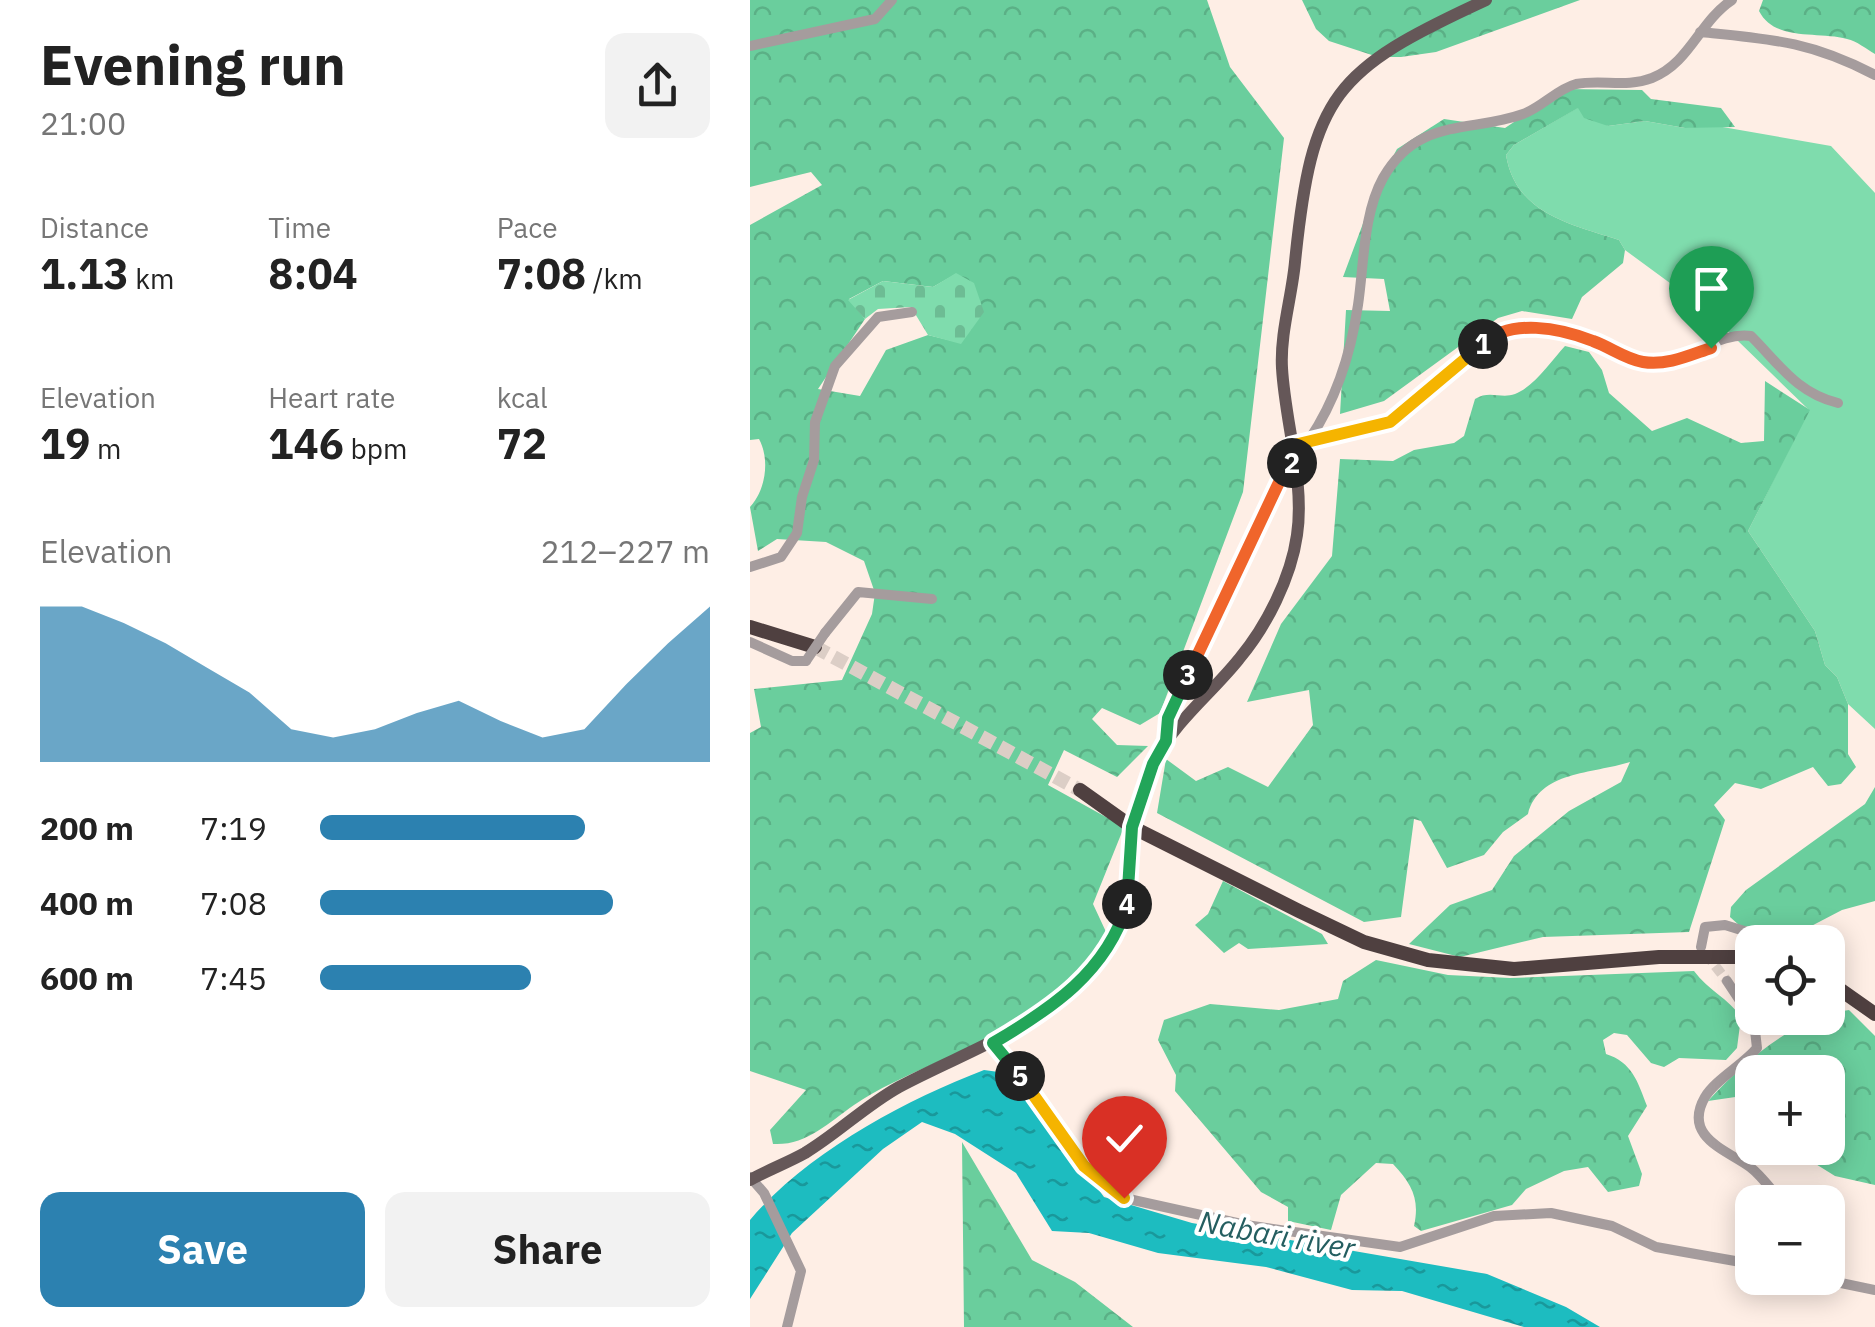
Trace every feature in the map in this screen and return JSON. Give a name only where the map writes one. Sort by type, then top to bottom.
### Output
[{"type":"highway","points":[[750,627],[815,647]]},
{"type":"highway","points":[[1080,790],[1132,827],[1364,942],[1428,960],[1514,969],[1660,958],[1735,957]]},
{"type":"highway","points":[[1845,993],[1875,1014]]},
{"type":"main road","points":[[750,1178],[805,1153],[902,1086],[993,1043],[1060,1001],[1112,943],[1129,897],[1132,827],[1153,764],[1166,741],[1241,658],[1280,588],[1297,536],[1283,344],[1304,176],[1319,127],[1351,79],[1380,55],[1486,0]]},
{"type":"street","points":[[750,46],[875,19],[892,0]]},
{"type":"street","points":[[1310,440],[1334,403],[1354,328],[1379,188],[1398,160],[1432,134],[1518,116],[1574,84],[1620,85],[1654,77],[1684,56],[1709,17],[1732,0]]},
{"type":"street","points":[[1700,32],[1818,48],[1875,74]]},
{"type":"street","points":[[750,567],[781,557],[797,533],[802,497],[814,460],[816,422],[835,366],[878,317],[912,312]]},
{"type":"street","points":[[1290,446],[1402,416],[1494,334],[1511,328],[1539,328],[1593,341],[1644,362],[1675,361],[1734,334],[1750,336],[1789,379],[1811,394],[1838,403]]},
{"type":"street","points":[[1166,741],[1168,718],[1282,476],[1293,471]]},
{"type":"street","points":[[750,642],[792,661],[806,661],[858,592],[932,599]]},
{"type":"street","points":[[1701,946],[1706,928],[1712,924],[1735,929]]},
{"type":"street","points":[[1727,981],[1754,1022],[1757,1048],[1706,1096],[1700,1118],[1710,1146],[1750,1167],[1766,1185]]},
{"type":"street","points":[[993,1043],[1084,1166],[1124,1198],[1246,1225],[1400,1247],[1494,1216],[1552,1213],[1612,1226],[1656,1247],[1735,1261]]},
{"type":"street","points":[[750,1178],[764,1194],[794,1252],[800,1284],[787,1327]]},
{"type":"street","points":[[1845,1288],[1875,1290]]},
{"type":"green space","points":[[750,0],[1207,0],[1230,67],[1284,138],[1243,492],[1160,713],[1140,725],[1102,708],[1092,719],[1117,745],[1148,746],[1117,777],[1064,750],[1048,785],[1124,827],[1093,904],[1107,934],[1103,944],[1065,988],[1029,1017],[877,1091],[826,1126],[785,1144],[773,1144],[770,1130],[806,1090],[750,1071],[750,733],[761,727],[754,689],[842,680],[872,614],[875,593],[864,561],[826,542],[777,539],[758,551],[750,507],[760,492],[765,465],[759,439],[750,440],[750,225],[822,185],[811,172],[750,187]],"holes":[[[956,274],[961,343],[928,335],[886,350],[860,396],[818,389],[865,319],[849,299],[883,281],[933,287]]]},
{"type":"green space","points":[[1302,0],[1580,0],[1436,52],[1378,57],[1329,41],[1316,29]]},
{"type":"green space","points":[[1763,0],[1875,0],[1875,54],[1847,39],[1798,34],[1775,27],[1759,11]]},
{"type":"green space","points":[[1564,89],[1642,90],[1651,99],[1721,108],[1735,127],[1685,128],[1645,121],[1608,126],[1584,118],[1578,108],[1514,145],[1506,155],[1512,175],[1533,204],[1564,222],[1619,240],[1625,250],[1623,263],[1582,297],[1572,319],[1522,311],[1498,318],[1384,401],[1340,414],[1346,310],[1390,311],[1384,279],[1343,277],[1377,186],[1397,149],[1444,119],[1505,128]]},
{"type":"green space","points":[[1579,107],[1608,126],[1645,121],[1685,128],[1711,125],[1831,146],[1875,193],[1875,729],[1848,704],[1837,677],[1825,665],[1815,631],[1748,531],[1809,410],[1704,308],[1625,250],[1619,240],[1548,214],[1521,191],[1512,175],[1506,155],[1514,145]]},
{"type":"green space","points":[[956,273],[974,283],[984,312],[961,344],[928,335],[911,307],[878,309],[865,319],[848,300],[883,281],[933,287]]},
{"type":"green space","points":[[1565,346],[1589,352],[1602,370],[1609,393],[1652,431],[1687,418],[1741,443],[1764,441],[1765,381],[1810,410],[1748,531],[1815,631],[1825,665],[1837,677],[1848,704],[1848,754],[1856,767],[1841,784],[1828,786],[1813,767],[1761,789],[1735,783],[1714,805],[1725,820],[1689,932],[1543,937],[1460,957],[1409,944],[1450,905],[1492,890],[1514,856],[1569,811],[1621,782],[1630,762],[1555,782],[1543,789],[1528,814],[1503,832],[1484,855],[1447,868],[1421,821],[1414,819],[1401,917],[1364,922],[1157,813],[1166,759],[1196,781],[1228,767],[1268,787],[1313,725],[1309,690],[1247,702],[1281,624],[1332,556],[1340,459],[1393,461],[1414,450],[1454,443],[1464,436],[1475,399],[1522,391]]},
{"type":"green space","points":[[1875,787],[1875,901],[1842,910],[1813,925],[1739,925],[1730,917],[1731,907],[1746,890],[1865,804]]},
{"type":"green space","points":[[1223,881],[1322,934],[1328,944],[1248,949],[1239,943],[1224,953],[1195,925],[1208,914]]},
{"type":"green space","points":[[1376,960],[1448,975],[1510,978],[1694,971],[1735,1010],[1737,1048],[1726,1060],[1679,1058],[1664,1067],[1651,1063],[1627,1035],[1614,1033],[1603,1040],[1606,1054],[1622,1062],[1633,1074],[1647,1106],[1628,1136],[1642,1174],[1639,1186],[1608,1192],[1588,1167],[1564,1171],[1526,1189],[1512,1205],[1421,1231],[1414,1226],[1415,1200],[1405,1178],[1393,1164],[1376,1163],[1341,1195],[1331,1230],[1288,1221],[1288,1207],[1261,1192],[1175,1091],[1176,1075],[1158,1040],[1164,1020],[1210,1004],[1279,1010],[1338,999],[1343,981]]},
{"type":"green space","points":[[1849,1010],[1875,1036],[1875,1185],[1835,1176],[1817,1165],[1845,1165],[1845,1055],[1757,1055],[1785,1035],[1845,1035],[1845,1011]]},
{"type":"green space","points":[[1735,1074],[1735,1097],[1708,1101]]},
{"type":"green space","points":[[962,1142],[1032,1260],[1075,1282],[1133,1327],[964,1327]]},
{"type":"water","points":[[984,1070],[1006,1073],[1020,1083],[1104,1197],[1192,1223],[1487,1274],[1566,1307],[1600,1327],[1524,1327],[1402,1291],[1352,1290],[1266,1267],[1158,1253],[1089,1233],[1052,1231],[1016,1173],[955,1134],[922,1122],[883,1149],[792,1233],[750,1299],[750,1220],[773,1196],[828,1151],[889,1113]]},
{"type":"tunnel","points":[[815,647],[1080,790]]},
{"type":"tunnel","points":[[1706,954],[1727,981]]},
{"type":"route","points":[[1124,1198],[1084,1166],[1040,1100],[993,1043],[1060,1001],[1112,943],[1129,897],[1132,827],[1153,764],[1166,741],[1164,728],[1282,476],[1293,471],[1290,446],[1402,416],[1494,334],[1511,328],[1539,328],[1593,341],[1644,362],[1675,361],[1711,348]]},
{"type":"water label","name":"Nabari river","points":[[1277,1234]]}]
